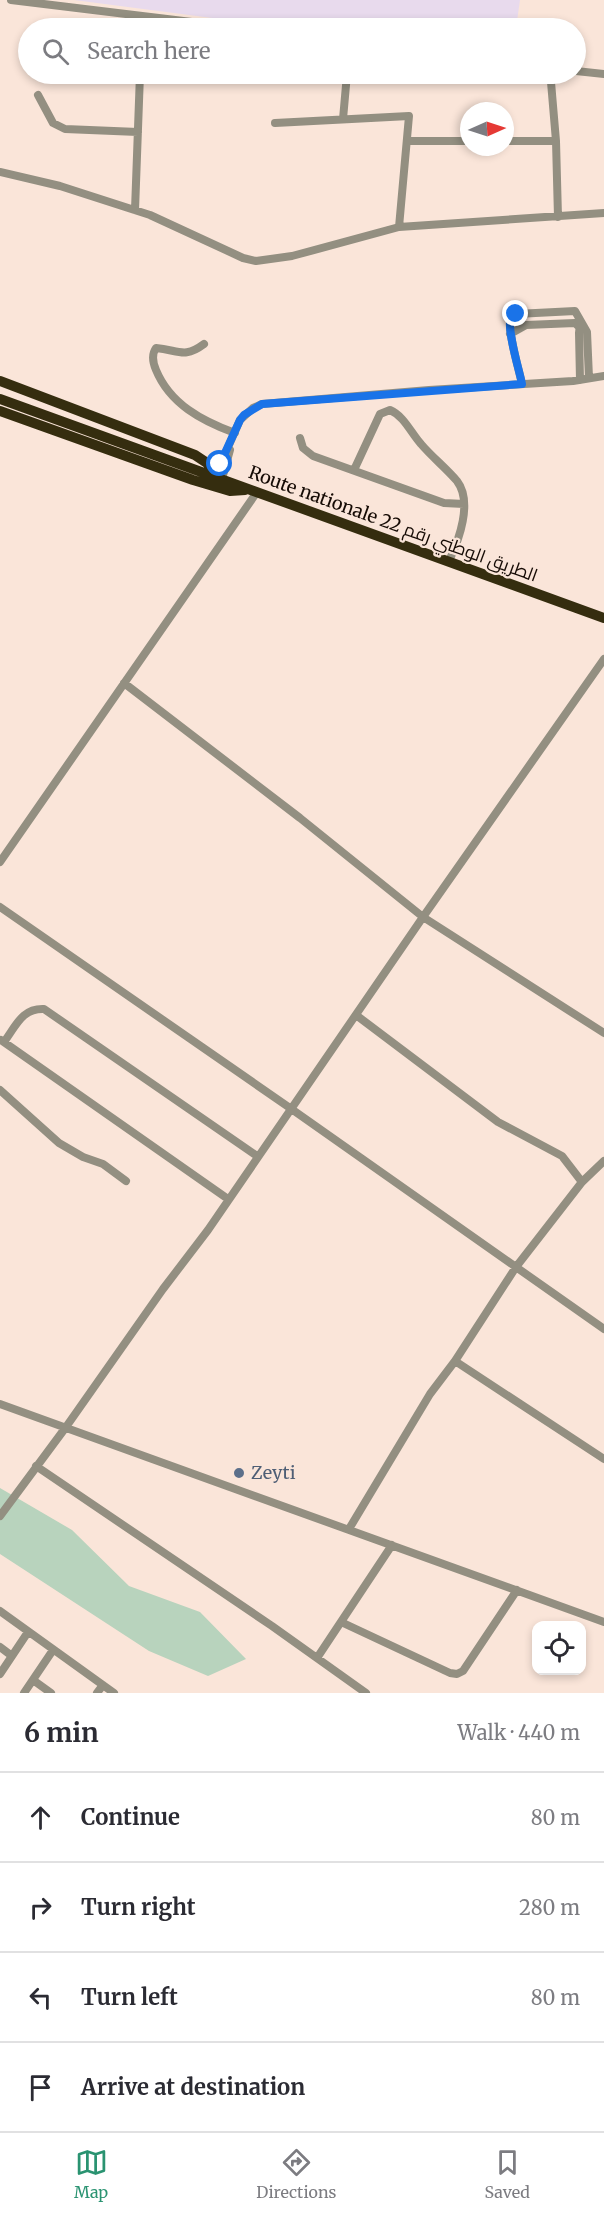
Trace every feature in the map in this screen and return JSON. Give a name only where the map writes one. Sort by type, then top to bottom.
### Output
[{"type":"highway","points":[[0,381],[195,455],[218,474]]},
{"type":"highway","points":[[0,392],[103,433]]},
{"type":"highway","points":[[0,399],[103,433]]},
{"type":"highway","points":[[0,411],[193,480],[230,491],[254,491]]},
{"type":"highway","name":"Route nationale 22 الطريق الوطني رقم","points":[[103,433],[451,558],[604,618]]},
{"type":"highway","name":"Route nationale 22 الطريق الوطني رقم","points":[[218,474],[254,491],[604,611]]},
{"type":"street","points":[[11,0],[155,18]]},
{"type":"street","points":[[586,72],[604,74]]},
{"type":"street","points":[[135,210],[140,84]]},
{"type":"street","points":[[343,119],[346,84]]},
{"type":"street","points":[[551,84],[556,141],[558,217]]},
{"type":"street","points":[[38,95],[53,123],[65,129],[138,132]]},
{"type":"street","points":[[275,123],[409,116],[399,226]]},
{"type":"street","points":[[407,141],[460,141]]},
{"type":"street","points":[[514,141],[556,141]]},
{"type":"street","points":[[0,172],[60,186],[150,214],[243,258],[256,261],[292,256],[399,226],[604,213]]},
{"type":"street","points":[[522,384],[510,334],[509,321],[511,316],[516,314],[574,311],[587,332],[589,378]]},
{"type":"street","points":[[510,334],[526,325],[581,324]]},
{"type":"street","points":[[580,380],[581,324]]},
{"type":"street","points":[[204,344],[186,354],[156,348],[153,352],[153,363],[162,385],[180,404],[234,435]]},
{"type":"street","points":[[218,474],[244,415],[262,404],[580,380],[604,376]]},
{"type":"street","points":[[354,470],[380,414],[390,410],[398,414],[428,452],[462,488],[464,504],[457,541],[451,558]]},
{"type":"street","points":[[300,438],[303,448],[313,456],[444,503],[464,504]]},
{"type":"street","points":[[0,862],[254,491]]},
{"type":"street","points":[[0,1516],[208,1230],[257,1156],[604,659]]},
{"type":"street","points":[[124,683],[300,818],[423,917],[604,1034]]},
{"type":"street","points":[[0,906],[604,1329]]},
{"type":"street","points":[[228,1199],[2,1040],[27,1012],[33,1009],[44,1009],[257,1156]]},
{"type":"street","points":[[356,1016],[498,1122],[562,1156],[582,1182]]},
{"type":"street","points":[[0,1090],[59,1143],[103,1164],[126,1181]]},
{"type":"street","points":[[349,1529],[430,1394],[455,1361],[516,1267],[582,1182],[604,1161]]},
{"type":"street","points":[[455,1361],[604,1459]]},
{"type":"street","points":[[0,1404],[604,1622]]},
{"type":"street","points":[[36,1466],[366,1693]]},
{"type":"street","points":[[317,1658],[392,1545]]},
{"type":"street","points":[[341,1622],[450,1673],[457,1674],[463,1671],[517,1590]]},
{"type":"street","points":[[0,1611],[114,1693]]},
{"type":"street","points":[[0,1674],[28,1632]]},
{"type":"street","points":[[0,1647],[12,1656]]},
{"type":"street","points":[[24,1693],[53,1650]]},
{"type":"street","points":[[33,1680],[51,1693]]},
{"type":"street","points":[[97,1693],[103,1685]]},
{"type":"shaded area","points":[[74,0],[520,0],[517,18],[212,18]]},
{"type":"green space","points":[[0,1488],[72,1530],[129,1586],[200,1612],[246,1659],[208,1676],[149,1651],[0,1554]]},
{"type":"place","name":"Zeyti","points":[[239,1473]]},
{"type":"route","points":[[220,464],[240,420],[253,408],[262,404],[522,384],[510,334],[509,321],[511,316],[516,314]]}]
